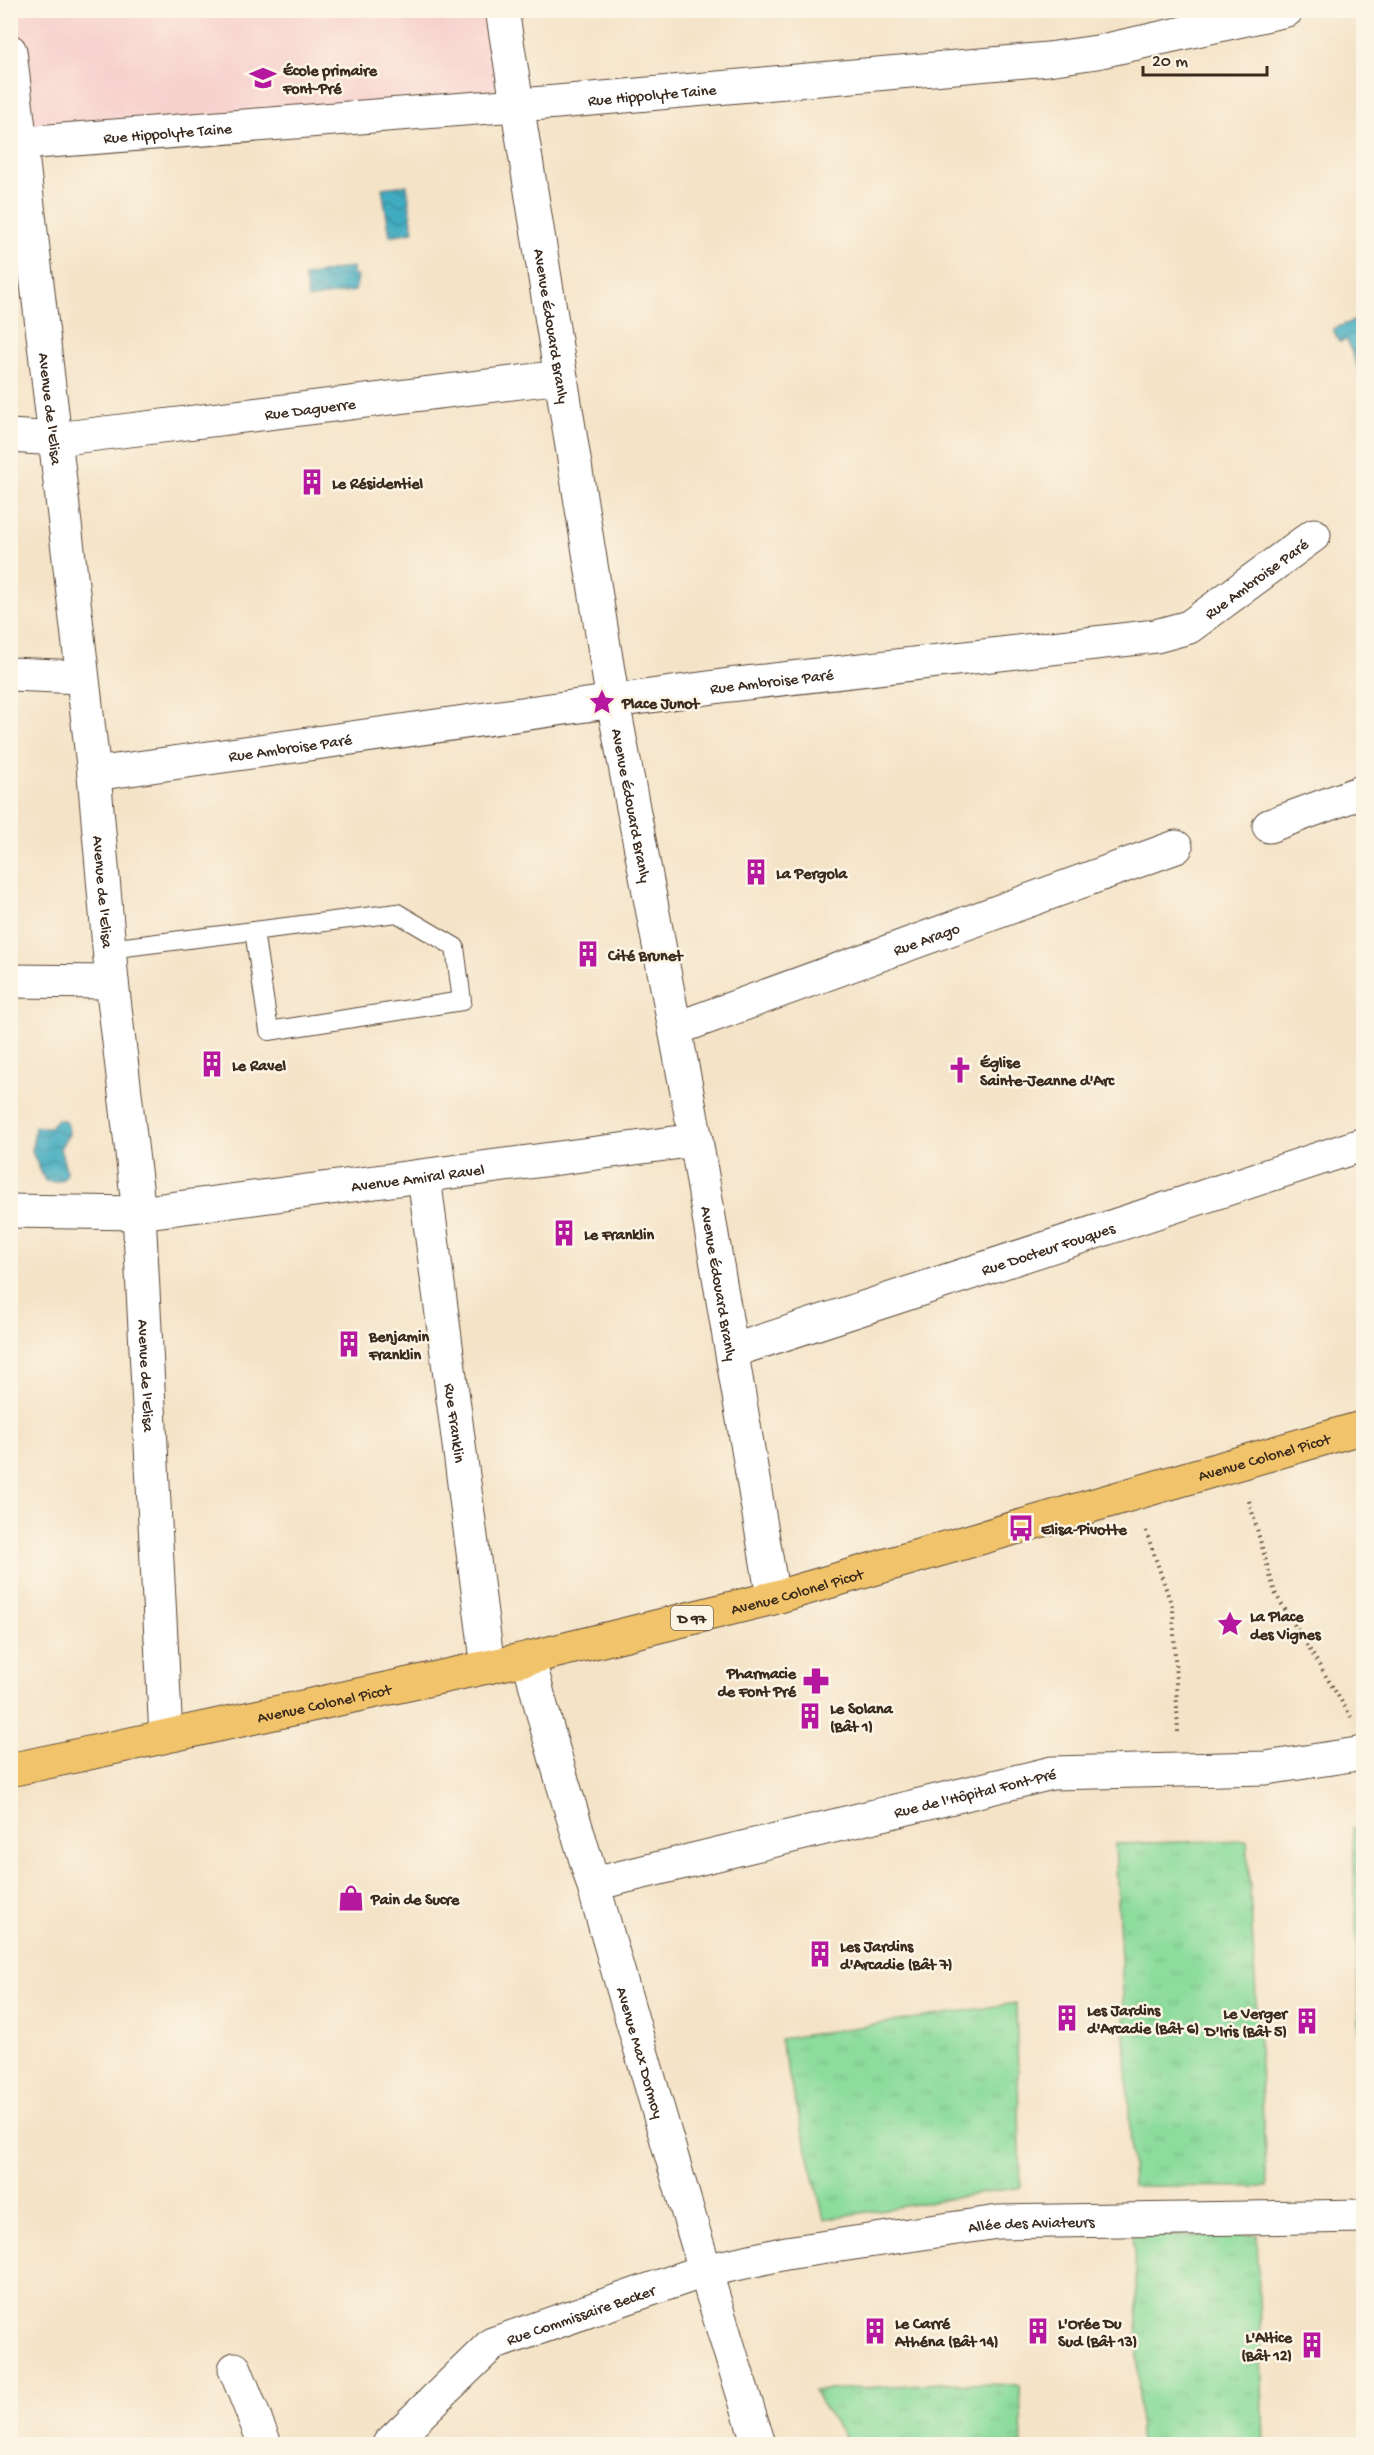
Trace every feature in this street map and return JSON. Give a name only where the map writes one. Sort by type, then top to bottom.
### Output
[{"type":"main road","name":"Avenue Colonel Picot","points":[[10,1770],[529,1658],[773,1598],[1364,1426]]},
{"type":"street","name":"Avenue Édouard Branly","points":[[502,10],[613,702],[696,1140],[773,1598]]},
{"type":"street","name":"Rue Hippolyte Taine","points":[[16,144],[1048,59],[1097,52],[1287,10]]},
{"type":"street","name":"Avenue de l'Elisa","points":[[10,51],[16,144],[56,439],[81,678],[94,774],[112,982],[139,1213],[166,1736]]},
{"type":"street","name":"Rue Daguerre","points":[[10,436],[56,439],[561,377]]},
{"type":"street","name":"Rue Ambroise Paré","points":[[94,774],[729,685],[1175,633],[1209,614],[1314,535]]},
{"type":"street","points":[[10,674],[81,678]]},
{"type":"street","points":[[1269,826],[1364,791]]},
{"type":"street","name":"Rue Arago","points":[[675,1029],[1176,847]]},
{"type":"street","points":[[10,981],[112,982]]},
{"type":"street","name":"Avenue Amiral Ravel","points":[[10,1211],[139,1213],[696,1140]]},
{"type":"street","name":"Rue Docteur Fouques","points":[[732,1351],[1364,1144]]},
{"type":"street","name":"Rue Franklin","points":[[424,1177],[488,1667]]},
{"type":"street","name":"Avenue Max Dormoy","points":[[529,1658],[544,1722],[594,1884],[704,2271],[759,2445]]},
{"type":"street","name":"Rue de l'Hôpital Font-Pré","points":[[594,1884],[1052,1773],[1266,1768],[1364,1753]]},
{"type":"street","name":"Allée des Aviateurs","points":[[704,2271],[786,2253],[998,2222],[1364,2217]]},
{"type":"street","name":"Rue Commissaire Becker","points":[[389,2445],[492,2344],[704,2271]]},
{"type":"street","points":[[235,2369],[265,2445]]},
{"type":"lane","points":[[109,949],[397,913],[455,947],[462,1001],[269,1031],[254,931]]},
{"type":"path","points":[[1239,1462],[1275,1593],[1345,1707]]},
{"type":"path","points":[[1133,1493],[1173,1609],[1178,1734]]},
{"type":"shaded area","name":"École primaire Font-Pré","points":[[10,11],[502,11],[518,104],[22,144],[11,51]]},
{"type":"green space","points":[[1363,1823],[1363,2148],[1353,1828]]},
{"type":"green space","points":[[1247,1840],[1267,2187],[1133,2186],[1115,1844]]},
{"type":"green space","points":[[1016,2003],[1021,2187],[824,2219],[780,2039]]},
{"type":"green space","points":[[1257,2235],[1264,2444],[1140,2444],[1136,2270],[1132,2236]]},
{"type":"green space","points":[[941,2383],[1020,2385],[1022,2444],[848,2442],[813,2391]]},
{"type":"water","points":[[407,185],[413,232],[390,236],[382,188]]},
{"type":"water","points":[[352,267],[353,274],[358,277],[355,291],[308,299],[304,276]]},
{"type":"water","points":[[1363,317],[1363,381],[1347,340],[1339,342],[1333,329]]},
{"type":"water","points":[[56,1120],[63,1120],[68,1125],[69,1134],[60,1148],[65,1166],[65,1177],[55,1182],[45,1181],[32,1152],[35,1126],[49,1128]]},
{"type":"place","name":"École primaire Font-Pré","points":[[263,78]]},
{"type":"place","name":"Le Résidentiel","points":[[312,482]]},
{"type":"place","name":"Place Junot","points":[[602,702]]},
{"type":"place","name":"La Pergola","points":[[756,872]]},
{"type":"place","name":"Cité Brunet","points":[[588,954]]},
{"type":"place","name":"Le Ravel","points":[[212,1064]]},
{"type":"place","name":"Église Sainte-Jeanne d'Arc","points":[[960,1070]]},
{"type":"place","name":"Le Franklin","points":[[564,1233]]},
{"type":"place","name":"Benjamin Franklin","points":[[349,1344]]},
{"type":"place","name":"Elisa-Pivotte","points":[[1021,1528]]},
{"type":"place","name":"La Place des Vignes","points":[[1230,1624]]},
{"type":"place","name":"Pharmacie de Font Pré","points":[[816,1681]]},
{"type":"place","name":"Le Solana (Bât 1)","points":[[810,1716]]},
{"type":"place","name":"Pain de Sucre","points":[[351,1898]]},
{"type":"place","name":"Les Jardins d'Arcadie (Bât 7)","points":[[820,1954]]},
{"type":"place","name":"Les Jardins d'Arcadie (Bât 6)","points":[[1067,2018]]},
{"type":"place","name":"Le Verger D'Iris (Bât 5)","points":[[1307,2021]]},
{"type":"place","name":"Le Carré Athéna (Bât 14)","points":[[875,2331]]},
{"type":"place","name":"L'Orée Du Sud (Bât 13)","points":[[1038,2331]]},
{"type":"place","name":"L'Altice (Bât 12)","points":[[1312,2345]]}]
